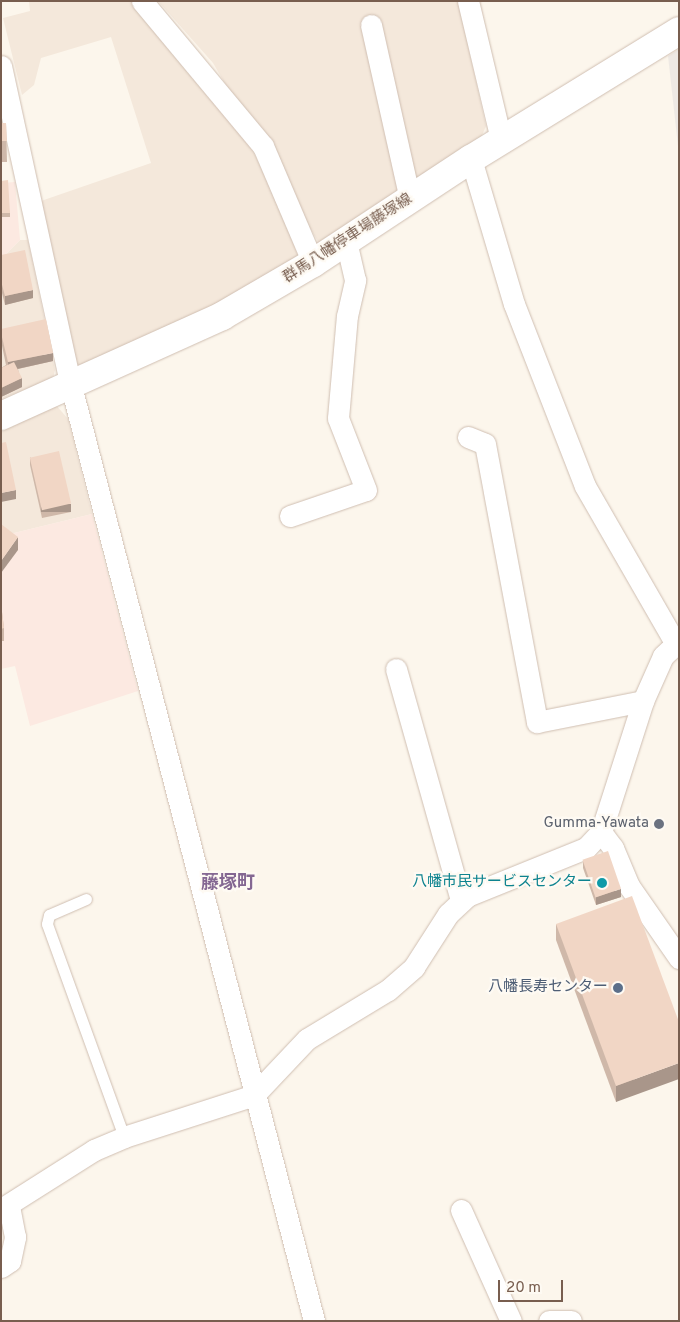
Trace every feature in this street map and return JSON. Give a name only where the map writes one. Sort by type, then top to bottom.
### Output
[{"type":"main road","name":"群馬八幡停車場藤塚線","points":[[1,416],[71,386],[222,316],[313,263],[471,159],[679,31]]},
{"type":"street","points":[[142,1],[263,146],[313,263]]},
{"type":"street","points":[[468,1],[501,140]]},
{"type":"street","points":[[371,25],[410,199]]},
{"type":"street","points":[[1,66],[71,386],[314,1321]]},
{"type":"street","points":[[1,1267],[10,1261],[15,1237],[4,1203],[94,1150],[124,1137],[254,1095],[307,1039],[388,990],[414,967],[448,914],[466,896],[586,848],[601,832],[643,700],[663,656],[677,643],[585,486],[514,304],[471,159]]},
{"type":"street","points":[[290,516],[366,490],[338,418],[347,316],[355,280],[346,241]]},
{"type":"street","points":[[468,437],[485,444],[537,722],[643,700]]},
{"type":"street","points":[[396,670],[461,901]]},
{"type":"street","points":[[601,832],[613,848],[629,886],[679,958]]},
{"type":"street","points":[[461,1210],[511,1321]]},
{"type":"street","points":[[549,1321],[571,1321]]},
{"type":"lane","points":[[86,899],[49,915],[47,924],[124,1137]]},
{"type":"shaded area","points":[[29,1],[136,1],[249,142],[286,222],[298,256],[215,305],[82,367],[73,362],[41,201],[151,163],[111,37],[41,58],[34,85],[22,95],[3,18],[30,11]]},
{"type":"shaded area","points":[[158,1],[458,1],[486,126],[480,140],[320,245],[213,63]]},
{"type":"shaded area","points":[[679,49],[679,155],[668,56]]},
{"type":"shaded area","points":[[15,182],[20,240],[1,259],[1,183]]},
{"type":"shaded area","points":[[20,240],[28,240],[55,370],[53,378],[1,399],[1,259]]},
{"type":"shaded area","points":[[56,405],[68,419],[92,514],[10,534],[1,528],[1,432]]},
{"type":"shaded area","points":[[92,514],[138,691],[30,726],[15,666],[1,669],[1,528],[10,534]]},
{"type":"building","points":[[1,123],[6,123],[7,141],[1,141]]},
{"type":"building","points":[[8,180],[10,213],[1,213],[1,181]]},
{"type":"building","points":[[25,250],[33,290],[5,296],[1,281],[1,255]]},
{"type":"building","points":[[46,319],[53,353],[8,362],[1,329]]},
{"type":"building","points":[[14,362],[22,378],[1,388],[1,368]]},
{"type":"building","points":[[6,442],[16,490],[1,493],[1,443]]},
{"type":"building","points":[[59,451],[71,504],[42,510],[30,458]]},
{"type":"building","points":[[1,524],[18,537],[1,561]]},
{"type":"building","points":[[1,604],[4,628],[1,629]]},
{"type":"building","name":"八幡市民サービスセンター","points":[[608,851],[621,889],[595,898],[582,860]]},
{"type":"building","name":"八幡長寿センター","points":[[632,896],[679,1022],[679,1063],[616,1086],[556,924]]},
{"type":"place","name":"Gumma-Yawata","points":[[659,824]]},
{"type":"place","name":"八幡市民サービスセンター","points":[[602,883]]},
{"type":"place","name":"八幡長寿センター","points":[[618,988]]},
{"type":"district","name":"藤塚町","points":[[228,884]]}]
